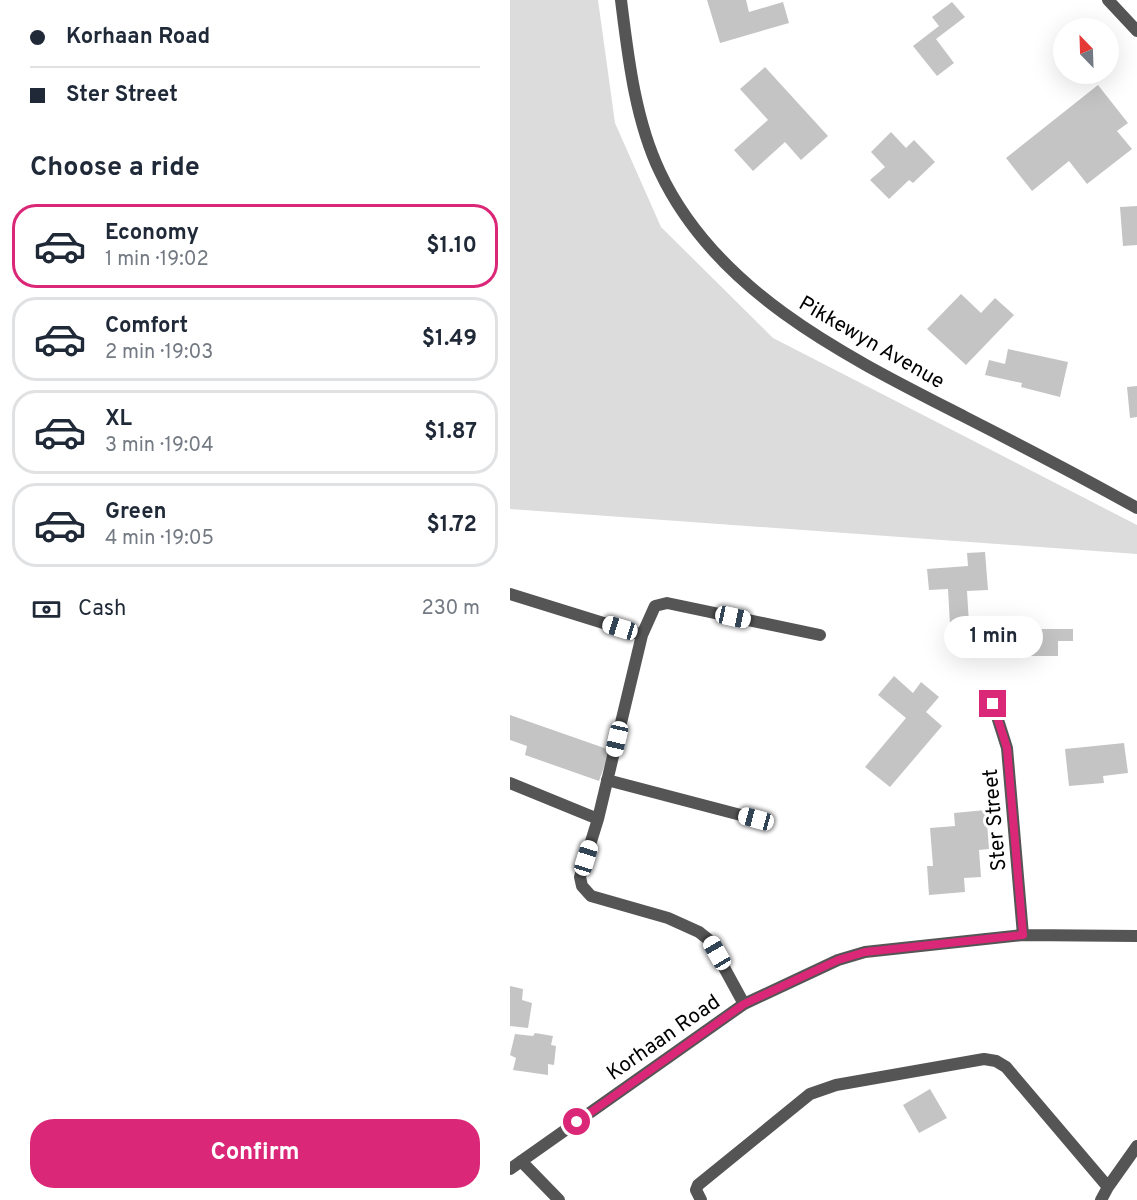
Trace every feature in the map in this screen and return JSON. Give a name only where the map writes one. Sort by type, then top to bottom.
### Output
[{"type":"street","name":"Pikkewyn Avenue","points":[[621,0],[628,56],[645,131],[658,170],[688,218],[711,248],[742,279],[810,332],[875,370],[1137,508]]},
{"type":"street","points":[[1108,0],[1137,31]]},
{"type":"street","points":[[510,594],[642,635]]},
{"type":"street","points":[[744,1004],[709,940],[699,932],[668,918],[591,896],[585,892],[580,877],[598,819],[642,635],[651,610],[658,604],[667,603],[820,635]]},
{"type":"street","name":"Ster Street","points":[[993,704],[1007,748],[1023,935]]},
{"type":"street","points":[[608,780],[756,819]]},
{"type":"street","points":[[510,783],[598,819]]},
{"type":"street","name":"Korhaan Road","points":[[510,1169],[744,1004],[838,960],[865,952],[1023,935],[1137,936]]},
{"type":"street","points":[[701,1200],[696,1190],[698,1185],[810,1094],[836,1085],[984,1059],[996,1060],[1006,1067],[1108,1186]]},
{"type":"street","points":[[1101,1200],[1108,1186],[1137,1146]]},
{"type":"street","points":[[521,1161],[559,1200]]},
{"type":"shaded area","points":[[510,0],[598,0],[615,123],[661,227],[773,338],[1137,525],[1137,554],[510,509]]},
{"type":"building","points":[[707,0],[746,0],[749,12],[783,2],[789,23],[720,43]]},
{"type":"building","points":[[952,2],[965,17],[936,39],[954,63],[937,76],[913,46],[939,26],[932,17]]},
{"type":"building","points":[[765,67],[828,136],[801,160],[785,142],[753,171],[734,150],[768,120],[740,89]]},
{"type":"building","points":[[1098,85],[1128,123],[1117,131],[1132,149],[1087,184],[1069,161],[1032,191],[1006,158]]},
{"type":"building","points":[[891,132],[906,148],[914,140],[935,162],[913,183],[909,180],[889,199],[870,180],[885,167],[871,152]]},
{"type":"building","points":[[1137,206],[1137,245],[1123,246],[1120,207]]},
{"type":"building","points":[[961,294],[981,313],[995,298],[1014,315],[966,365],[927,329]]},
{"type":"building","points":[[1008,349],[1068,362],[1060,397],[1021,387],[1022,383],[985,375],[989,360],[1005,364]]},
{"type":"building","points":[[1137,386],[1137,417],[1130,418],[1127,387]]},
{"type":"building","points":[[985,552],[988,590],[967,591],[969,624],[950,625],[948,589],[929,590],[927,569],[968,566],[967,553]]},
{"type":"building","points":[[1018,629],[1073,629],[1073,641],[1058,641],[1058,656],[1018,656]]},
{"type":"building","points":[[894,676],[913,693],[921,682],[939,697],[926,712],[942,726],[890,787],[865,767],[906,718],[878,695]]},
{"type":"building","points":[[510,715],[610,750],[599,781],[525,755],[527,746],[510,740]]},
{"type":"building","points":[[1124,743],[1128,773],[1103,776],[1104,783],[1069,786],[1065,749]]},
{"type":"building","points":[[986,810],[989,849],[979,850],[981,877],[964,878],[965,892],[929,895],[927,866],[933,866],[930,828],[955,826],[954,813]]},
{"type":"building","points":[[510,986],[523,989],[522,1000],[532,1003],[528,1028],[510,1026]]},
{"type":"building","points":[[535,1033],[553,1036],[551,1045],[556,1046],[554,1065],[548,1064],[548,1075],[513,1070],[516,1058],[510,1055],[515,1034],[533,1036]]},
{"type":"building","points":[[930,1089],[947,1118],[919,1133],[903,1105]]},
{"type":"route","points":[[577,1122],[744,1004],[838,960],[865,952],[1023,935],[1007,748],[993,704]]}]
